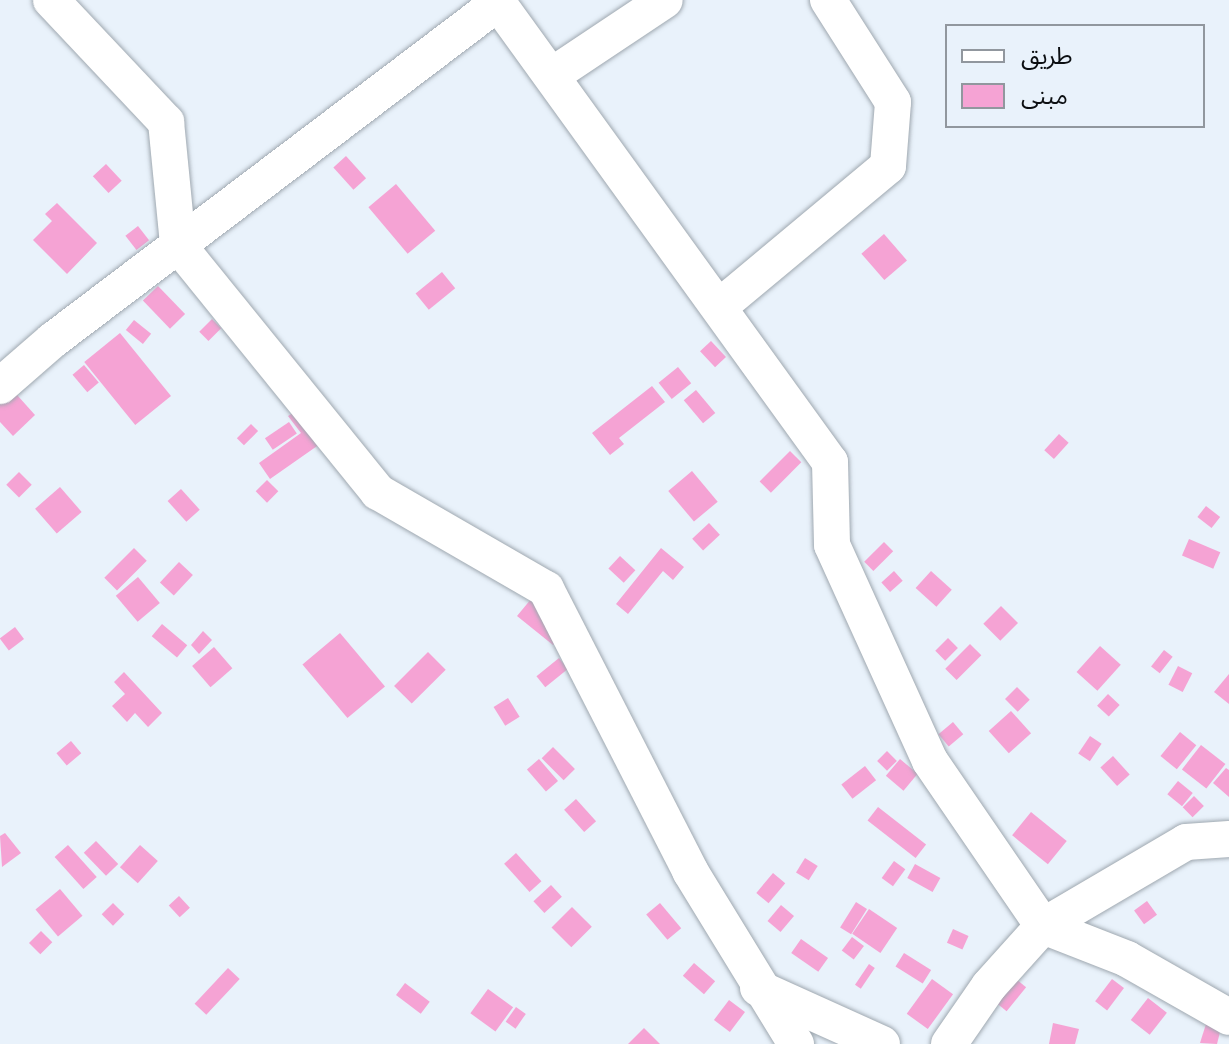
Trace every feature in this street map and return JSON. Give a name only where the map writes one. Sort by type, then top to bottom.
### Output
[{"type":"street","points":[[51,0],[166,122],[178,245],[378,492],[546,589],[690,871],[758,988],[796,1044]]},
{"type":"street","points":[[554,74],[665,0]]},
{"type":"street","points":[[719,307],[888,166],[893,102],[828,0]]},
{"type":"street","points":[[0,386],[178,245],[497,1],[554,74],[830,462],[832,545],[930,761],[1043,926],[1127,959],[1229,1017]]},
{"type":"street","points":[[949,1044],[989,986],[1043,926],[1186,842],[1229,839]]},
{"type":"street","points":[[758,988],[882,1044]]},
{"type":"building","points":[[346,156],[366,178],[353,190],[333,167]]},
{"type":"building","points":[[106,164],[122,181],[109,193],[93,176]]},
{"type":"building","points":[[396,184],[435,231],[408,254],[368,207]]},
{"type":"building","points":[[57,203],[97,243],[67,274],[33,240],[52,221],[45,214]]},
{"type":"building","points":[[138,226],[149,240],[136,250],[125,236]]},
{"type":"building","points":[[884,234],[907,260],[884,280],[861,254]]},
{"type":"building","points":[[442,272],[455,288],[429,310],[416,293]]},
{"type":"building","points":[[158,286],[185,314],[170,329],[143,301]]},
{"type":"building","points":[[212,319],[221,328],[208,341],[199,332]]},
{"type":"building","points":[[134,320],[151,334],[143,344],[126,330]]},
{"type":"building","points":[[120,333],[171,396],[135,425],[84,362]]},
{"type":"building","points":[[711,341],[726,357],[715,367],[700,351]]},
{"type":"building","points":[[84,365],[99,383],[87,392],[73,375]]},
{"type":"building","points":[[678,367],[691,383],[672,399],[659,383]]},
{"type":"building","points":[[9,386],[35,415],[13,436],[0,422],[0,394]]},
{"type":"building","points":[[652,386],[665,402],[619,438],[624,444],[610,455],[592,433]]},
{"type":"building","points":[[696,390],[715,413],[703,423],[684,400]]},
{"type":"building","points":[[296,411],[320,444],[270,479],[259,463],[301,433],[288,416]]},
{"type":"building","points":[[289,422],[297,434],[273,450],[265,438]]},
{"type":"building","points":[[251,424],[258,431],[244,445],[237,438]]},
{"type":"building","points":[[1059,434],[1069,443],[1054,459],[1044,450]]},
{"type":"building","points":[[790,451],[801,462],[771,493],[760,481]]},
{"type":"building","points":[[692,471],[718,502],[694,522],[668,491]]},
{"type":"building","points":[[19,472],[32,485],[19,497],[6,485]]},
{"type":"building","points":[[267,480],[278,491],[267,503],[256,491]]},
{"type":"building","points":[[60,487],[82,512],[57,534],[35,509]]},
{"type":"building","points":[[181,489],[200,510],[186,522],[168,501]]},
{"type":"building","points":[[1206,506],[1220,517],[1212,528],[1197,517]]},
{"type":"building","points":[[709,523],[720,535],[703,550],[692,539]]},
{"type":"building","points":[[1189,539],[1220,552],[1213,569],[1182,556]]},
{"type":"building","points":[[884,542],[893,551],[873,571],[864,562]]},
{"type":"building","points":[[134,548],[147,561],[117,590],[104,578]]},
{"type":"building","points":[[661,548],[684,567],[673,580],[663,571],[628,614],[616,604]]},
{"type":"building","points":[[620,556],[635,570],[624,583],[608,568]]},
{"type":"building","points":[[179,562],[193,575],[174,595],[160,582]]},
{"type":"building","points":[[894,571],[903,581],[890,592],[881,582]]},
{"type":"building","points":[[931,571],[952,590],[936,607],[916,588]]},
{"type":"building","points":[[138,577],[160,603],[138,622],[116,596]]},
{"type":"building","points":[[536,593],[560,612],[546,629],[558,639],[553,645],[517,616]]},
{"type":"building","points":[[1001,606],[1018,623],[1000,641],[983,624]]},
{"type":"building","points":[[162,624],[187,645],[177,657],[152,636]]},
{"type":"building","points":[[15,627],[24,639],[9,650],[0,638]]},
{"type":"building","points":[[203,631],[212,640],[199,654],[191,645]]},
{"type":"building","points":[[340,633],[385,687],[347,718],[302,664]]},
{"type":"building","points":[[948,638],[958,648],[945,661],[935,651]]},
{"type":"building","points":[[970,644],[981,655],[957,680],[945,669]]},
{"type":"building","points":[[1100,646],[1121,665],[1097,691],[1077,672]]},
{"type":"building","points":[[214,647],[232,668],[210,687],[192,666]]},
{"type":"building","points":[[1164,650],[1173,657],[1160,673],[1151,667]]},
{"type":"building","points":[[428,652],[446,670],[412,704],[394,686]]},
{"type":"building","points":[[559,658],[568,669],[545,687],[536,676]]},
{"type":"building","points":[[1178,666],[1192,673],[1183,692],[1168,685]]},
{"type":"building","points":[[124,672],[162,713],[148,727],[135,713],[127,722],[112,706],[125,694],[114,682]]},
{"type":"building","points":[[1229,674],[1229,704],[1214,692]]},
{"type":"building","points":[[1017,687],[1030,700],[1018,712],[1005,699]]},
{"type":"building","points":[[1108,694],[1120,705],[1109,717],[1097,706]]},
{"type":"building","points":[[508,698],[520,717],[505,726],[494,707]]},
{"type":"building","points":[[1011,711],[1031,733],[1009,753],[989,731]]},
{"type":"building","points":[[953,722],[963,734],[949,746],[938,734]]},
{"type":"building","points":[[1180,732],[1196,745],[1177,769],[1160,756]]},
{"type":"building","points":[[1090,736],[1102,744],[1090,761],[1078,753]]},
{"type":"building","points":[[71,741],[81,753],[67,765],[56,753]]},
{"type":"building","points":[[1201,745],[1225,764],[1206,789],[1182,769]]},
{"type":"building","points":[[553,747],[575,769],[564,780],[542,758]]},
{"type":"building","points":[[887,751],[897,761],[887,771],[877,761]]},
{"type":"building","points":[[1113,756],[1130,775],[1117,786],[1100,767]]},
{"type":"building","points":[[539,759],[558,781],[546,791],[527,769]]},
{"type":"building","points":[[900,759],[918,774],[903,791],[886,776]]},
{"type":"building","points":[[865,766],[876,780],[852,799],[841,784]]},
{"type":"building","points":[[1226,768],[1229,770],[1229,797],[1213,783]]},
{"type":"building","points":[[1178,781],[1193,793],[1182,806],[1167,794]]},
{"type":"building","points":[[1194,796],[1204,806],[1193,817],[1183,807]]},
{"type":"building","points":[[576,799],[596,821],[584,832],[564,810]]},
{"type":"building","points":[[878,807],[926,845],[916,858],[868,820]]},
{"type":"building","points":[[1031,812],[1067,841],[1048,864],[1012,835]]},
{"type":"building","points":[[5,833],[21,853],[2,867],[0,836]]},
{"type":"building","points":[[96,841],[118,864],[106,876],[84,853]]},
{"type":"building","points":[[68,845],[97,877],[83,889],[55,857]]},
{"type":"building","points":[[140,845],[158,861],[138,883],[120,867]]},
{"type":"building","points":[[516,853],[541,881],[530,892],[504,864]]},
{"type":"building","points":[[805,858],[818,866],[809,880],[796,872]]},
{"type":"building","points":[[894,861],[905,869],[893,886],[882,878]]},
{"type":"building","points":[[915,864],[940,878],[933,892],[907,878]]},
{"type":"building","points":[[773,873],[785,883],[769,903],[756,893]]},
{"type":"building","points":[[551,885],[562,897],[544,913],[533,901]]},
{"type":"building","points":[[60,889],[82,916],[58,936],[35,910]]},
{"type":"building","points":[[179,896],[190,908],[180,917],[169,906]]},
{"type":"building","points":[[1147,901],[1157,915],[1144,924],[1134,910]]},
{"type":"building","points":[[856,902],[867,909],[851,934],[840,927]]},
{"type":"building","points":[[113,903],[124,914],[113,926],[102,914]]},
{"type":"building","points":[[660,903],[681,928],[667,940],[646,915]]},
{"type":"building","points":[[781,905],[794,916],[781,932],[768,921]]},
{"type":"building","points":[[572,907],[592,927],[571,947],[551,928]]},
{"type":"building","points":[[869,909],[897,928],[880,953],[852,934]]},
{"type":"building","points":[[953,929],[969,936],[962,950],[947,943]]},
{"type":"building","points":[[41,931],[52,942],[40,954],[29,943]]},
{"type":"building","points":[[852,937],[864,946],[854,960],[842,951]]},
{"type":"building","points":[[801,939],[828,958],[818,972],[791,953]]},
{"type":"building","points":[[904,953],[931,970],[923,984],[896,967]]},
{"type":"building","points":[[694,963],[715,981],[704,994],[683,976]]},
{"type":"building","points":[[869,964],[875,968],[861,989],[855,985]]},
{"type":"building","points":[[228,968],[240,979],[206,1015],[195,1004]]},
{"type":"building","points":[[932,979],[953,994],[928,1029],[907,1014]]},
{"type":"building","points":[[1016,979],[1026,987],[1007,1011],[996,1003]]},
{"type":"building","points":[[1112,979],[1124,988],[1107,1010],[1095,1001]]},
{"type":"building","points":[[405,983],[430,1002],[421,1014],[396,995]]},
{"type":"building","points":[[488,989],[513,1007],[495,1031],[470,1013]]},
{"type":"building","points":[[1148,998],[1167,1013],[1150,1035],[1131,1020]]},
{"type":"building","points":[[729,1000],[745,1012],[730,1032],[714,1020]]},
{"type":"building","points":[[516,1007],[526,1014],[516,1029],[506,1022]]},
{"type":"building","points":[[1053,1023],[1079,1029],[1075,1044],[1049,1044]]},
{"type":"building","points":[[1206,1024],[1221,1028],[1217,1044],[1200,1043]]},
{"type":"building","points":[[644,1028],[660,1044],[628,1044]]}]
